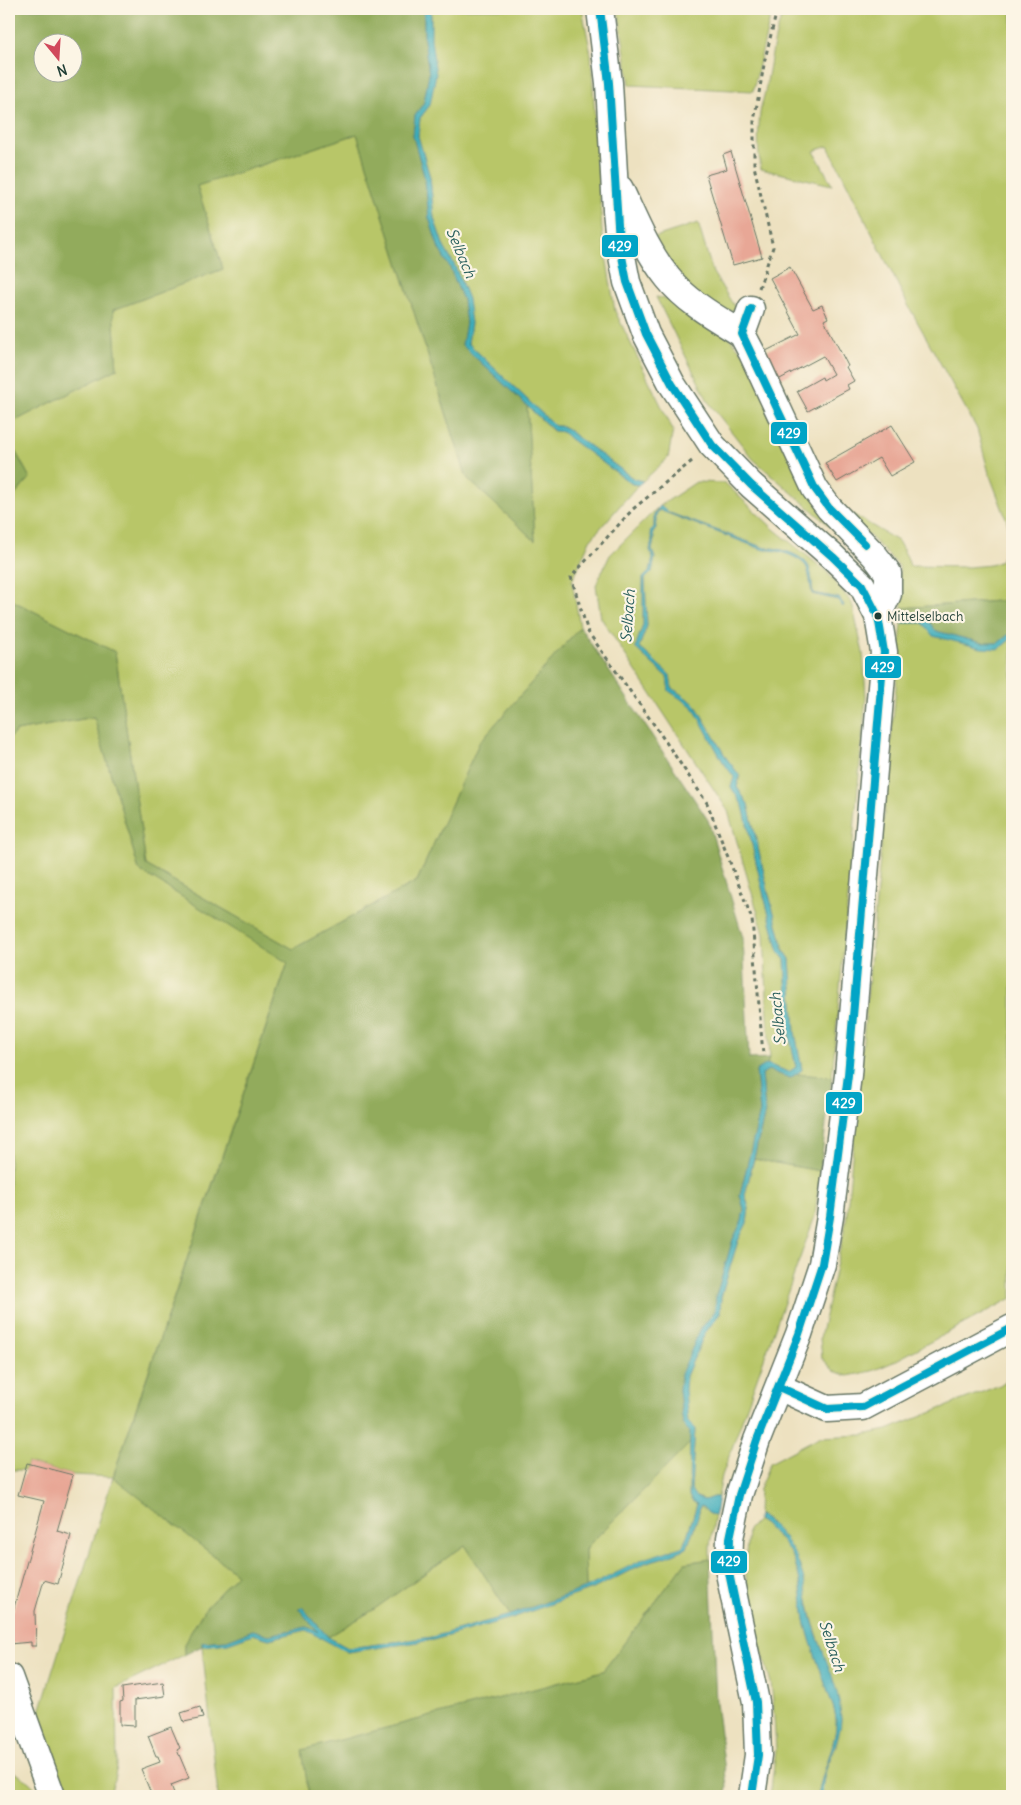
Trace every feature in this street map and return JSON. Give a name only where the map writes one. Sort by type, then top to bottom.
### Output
[{"type":"street","points":[[600,9],[609,84],[616,210],[622,260],[627,282],[646,334],[672,384],[712,445],[751,485],[862,585],[878,616],[884,652],[848,1075],[830,1217],[822,1264],[799,1334],[757,1440],[739,1495],[730,1538],[729,1573],[756,1702],[758,1756],[752,1796]]},
{"type":"street","points":[[614,176],[649,248],[667,277],[682,293],[742,334],[815,489],[829,508],[876,556],[888,573],[888,594],[878,616]]},
{"type":"street","points":[[742,334],[751,309]]},
{"type":"street","points":[[779,1387],[827,1409],[862,1407],[1012,1328]]},
{"type":"street","points":[[9,1677],[52,1796]]},
{"type":"path","points":[[751,309],[772,247],[754,166],[754,121],[765,59],[779,9]]},
{"type":"path","points":[[712,445],[633,509],[571,577],[588,632],[707,803],[752,920],[763,1055]]},
{"type":"green space","points":[[9,9],[424,9],[424,40],[429,74],[424,102],[415,116],[413,136],[425,179],[429,218],[439,249],[450,268],[463,300],[466,323],[462,345],[527,406],[535,541],[467,478],[357,134],[197,186],[223,269],[113,310],[117,369],[9,424]]},
{"type":"green space","points":[[431,9],[582,9],[591,54],[602,231],[615,311],[673,430],[668,458],[643,481],[634,479],[567,429],[555,426],[468,343],[471,323],[455,266],[444,247],[434,218],[430,177],[418,136],[420,118],[430,105]]},
{"type":"green space","points":[[618,9],[772,9],[753,91],[630,85]]},
{"type":"green space","points":[[785,9],[1012,9],[1012,600],[902,608],[899,566],[842,508],[898,541],[910,566],[969,567],[990,565],[999,562],[1008,549],[1010,542],[1007,521],[989,473],[977,429],[908,305],[828,146],[814,151],[832,185],[761,169],[758,138],[761,107],[775,39]]},
{"type":"green space","points":[[357,134],[467,478],[535,540],[527,406],[553,431],[564,433],[632,484],[638,485],[590,540],[572,581],[580,627],[479,743],[417,881],[293,949],[146,865],[115,652],[9,599],[9,502],[30,478],[9,440],[9,424],[117,369],[113,310],[223,269],[197,186]]},
{"type":"green space","points":[[698,223],[713,273],[736,309],[726,312],[688,289],[652,238]]},
{"type":"green space","points":[[656,297],[678,301],[722,329],[744,354],[867,558],[753,459],[709,403]]},
{"type":"green space","points":[[9,440],[30,478],[9,502]]},
{"type":"green space","points":[[696,482],[725,483],[775,530],[826,571],[852,603],[863,653],[866,697],[832,1077],[796,1074],[802,1069],[795,1032],[790,959],[784,950],[768,891],[748,804],[737,787],[740,776],[727,759],[695,704],[672,688],[670,675],[639,647],[647,626],[645,579],[652,572],[655,558],[652,550],[656,515],[659,510],[764,550],[793,556],[806,566],[812,594],[838,600],[844,605],[839,598],[813,593],[808,565],[800,558],[776,548],[765,548],[669,513],[660,506]]},
{"type":"green space","points":[[657,508],[654,515],[654,527],[650,531],[652,540],[650,550],[653,558],[650,571],[643,578],[643,625],[635,648],[667,677],[669,691],[693,706],[723,762],[735,777],[731,787],[743,806],[779,952],[785,960],[789,1034],[796,1067],[789,1072],[767,1064],[770,1058],[764,934],[728,811],[601,618],[596,585],[610,555]]},
{"type":"green space","points":[[9,599],[115,652],[146,865],[293,949],[417,881],[479,743],[580,627],[708,820],[743,938],[749,1059],[770,1058],[767,1064],[756,1071],[760,1112],[740,1195],[744,1209],[742,1221],[733,1239],[716,1296],[715,1311],[700,1330],[679,1390],[683,1424],[690,1432],[690,1443],[585,1549],[586,1588],[510,1615],[465,1545],[373,1610],[328,1637],[302,1607],[300,1609],[319,1633],[307,1627],[269,1635],[253,1630],[227,1640],[203,1642],[202,1646],[184,1655],[184,1644],[204,1610],[237,1574],[113,1477],[288,963],[139,870],[94,717],[16,731],[9,739]]},
{"type":"green space","points":[[1012,600],[1012,632],[998,643],[982,643],[936,631],[926,618],[902,617],[902,608]]},
{"type":"green space","points":[[902,623],[923,623],[999,649],[1012,638],[1012,1298],[891,1363],[872,1371],[848,1376],[834,1371],[822,1358],[820,1338],[846,1222]]},
{"type":"green space","points":[[94,717],[139,870],[288,962],[113,1476],[237,1574],[204,1610],[184,1644],[184,1655],[116,1688],[117,1767],[110,1796],[62,1796],[36,1724],[113,1477],[73,1475],[27,1463],[25,1470],[9,1470],[9,739],[16,731]]},
{"type":"green space","points":[[768,1070],[790,1078],[796,1074],[832,1077],[820,1171],[754,1159],[765,1112],[762,1074]]},
{"type":"green space","points":[[754,1159],[820,1171],[815,1216],[722,1476],[718,1497],[705,1500],[692,1495],[695,1430],[688,1423],[684,1390],[686,1376],[705,1333],[720,1313],[721,1297],[738,1241],[747,1223],[749,1208],[745,1195]]},
{"type":"green space","points":[[1012,1376],[1012,1796],[821,1796],[825,1771],[836,1746],[841,1720],[838,1700],[813,1621],[801,1570],[771,1523],[758,1514],[759,1489],[770,1463],[819,1437],[863,1435],[887,1430],[1000,1385]]},
{"type":"green space","points":[[690,1443],[689,1496],[697,1504],[684,1546],[586,1588],[585,1549]]},
{"type":"green space","points":[[700,1506],[709,1514],[715,1515],[710,1545],[710,1559],[685,1563],[603,1671],[303,1750],[309,1796],[218,1796],[202,1646],[228,1643],[253,1634],[269,1639],[307,1630],[347,1652],[433,1640],[512,1618],[595,1588],[647,1562],[687,1548]]},
{"type":"green space","points":[[757,1520],[778,1538],[794,1560],[799,1578],[808,1633],[836,1719],[832,1747],[818,1796],[770,1796],[776,1750],[773,1700],[771,1683],[751,1612],[745,1569],[748,1530]]},
{"type":"green space","points":[[465,1545],[510,1615],[432,1637],[348,1648],[328,1637],[373,1610]]},
{"type":"green space","points":[[710,1559],[716,1703],[727,1786],[726,1796],[309,1796],[302,1750],[603,1671],[685,1563]]},
{"type":"green space","points":[[9,1714],[17,1738],[15,1746],[9,1749]]},
{"type":"green space","points":[[12,1771],[32,1784],[39,1796],[9,1796],[9,1772]]},
{"type":"water","points":[[424,9],[431,9],[431,39],[436,74],[430,105],[420,118],[418,136],[430,177],[434,218],[444,247],[455,266],[468,299],[471,323],[468,343],[555,426],[567,429],[634,479],[643,481],[638,485],[632,484],[564,433],[554,431],[462,345],[466,323],[463,300],[450,268],[439,249],[429,218],[425,179],[413,136],[415,116],[424,102],[429,74],[424,40]]},
{"type":"water","points":[[660,506],[670,513],[765,548],[782,550],[800,558],[808,565],[813,593],[839,598],[844,605],[843,607],[838,600],[812,594],[806,566],[793,556],[764,550],[659,510],[656,515],[652,550],[655,558],[652,572],[645,579],[647,626],[639,647],[670,675],[672,688],[695,704],[727,759],[740,776],[737,787],[748,804],[768,891],[784,950],[790,959],[795,1032],[802,1070],[790,1078],[768,1070],[762,1074],[765,1112],[745,1195],[749,1208],[747,1223],[738,1241],[721,1297],[720,1313],[705,1333],[686,1376],[685,1390],[688,1422],[695,1429],[691,1489],[694,1495],[700,1499],[705,1500],[718,1497],[715,1515],[709,1514],[700,1506],[687,1548],[647,1562],[595,1588],[512,1618],[433,1640],[347,1652],[306,1630],[269,1639],[253,1634],[228,1643],[202,1646],[202,1642],[227,1640],[253,1630],[269,1635],[307,1627],[318,1632],[299,1609],[302,1607],[328,1637],[348,1648],[432,1637],[510,1615],[586,1588],[646,1558],[684,1546],[697,1504],[689,1496],[690,1432],[683,1425],[679,1390],[681,1374],[700,1330],[715,1311],[716,1296],[733,1239],[742,1221],[744,1209],[740,1195],[760,1112],[756,1071],[767,1064],[789,1072],[796,1067],[789,1034],[785,960],[779,952],[743,806],[731,787],[734,777],[723,762],[693,707],[669,691],[667,677],[635,648],[643,625],[643,578],[650,571],[653,558],[650,550],[652,540],[650,531],[654,527],[654,515]]},
{"type":"water","points":[[902,617],[926,618],[936,631],[982,643],[998,643],[1012,632],[1012,638],[999,649],[981,648],[933,636],[923,623],[902,623]]},
{"type":"water","points":[[758,1514],[781,1534],[797,1558],[803,1576],[813,1623],[830,1670],[840,1707],[841,1725],[825,1773],[821,1796],[818,1796],[832,1747],[836,1719],[808,1633],[799,1578],[794,1560],[778,1538],[757,1520]]},
{"type":"building","points":[[731,152],[762,257],[733,265],[706,175],[727,169],[723,155]]},
{"type":"building","points":[[790,267],[813,309],[822,305],[828,318],[824,320],[854,381],[847,385],[849,389],[808,411],[797,391],[822,377],[823,380],[833,374],[823,356],[778,380],[764,352],[800,334],[770,278]]},
{"type":"building","points":[[892,425],[915,462],[890,476],[879,458],[837,482],[825,463]]},
{"type":"building","points":[[27,1463],[73,1475],[57,1531],[71,1535],[58,1584],[44,1580],[35,1611],[36,1646],[31,1646],[31,1642],[9,1644],[9,1612],[13,1611],[44,1501],[18,1495]]},
{"type":"building","points":[[163,1682],[165,1696],[135,1700],[135,1726],[120,1725],[120,1702],[123,1701],[122,1688]]},
{"type":"building","points":[[200,1707],[203,1718],[184,1722],[181,1713]]},
{"type":"building","points":[[171,1727],[180,1748],[177,1750],[189,1778],[171,1785],[175,1796],[152,1796],[141,1769],[160,1762],[148,1736]]},
{"type":"transit line","name":"429","points":[[600,9],[609,83],[619,241],[627,282],[646,334],[672,384],[712,445],[751,485],[862,585],[878,616],[884,652],[848,1075],[830,1217],[822,1264],[799,1334],[757,1440],[739,1495],[730,1538],[729,1573],[756,1702],[758,1755],[752,1796]]},
{"type":"transit line","name":"429","points":[[751,309],[742,334],[815,489],[829,508],[865,544]]},
{"type":"transit line","name":"429","points":[[779,1387],[827,1409],[863,1407],[1012,1328]]},
{"type":"place","name":"Mittelselbach","points":[[878,616]]},
{"type":"water label","name":"Selbach","points":[[461,253]]},
{"type":"water label","name":"Selbach","points":[[628,616]]},
{"type":"water label","name":"Selbach","points":[[778,1019]]},
{"type":"water label","name":"Selbach","points":[[832,1646]]}]
